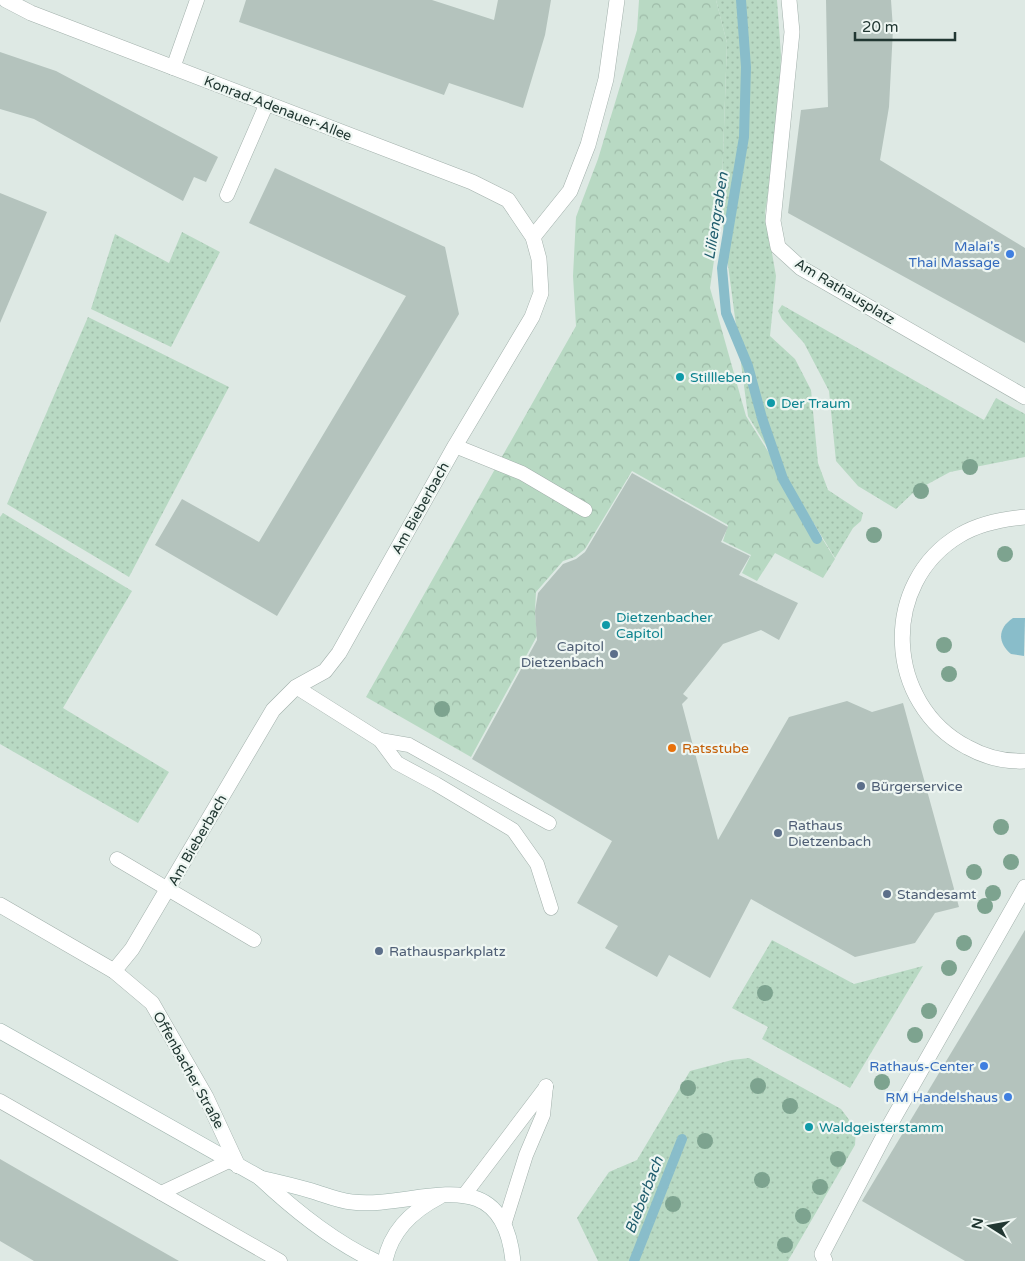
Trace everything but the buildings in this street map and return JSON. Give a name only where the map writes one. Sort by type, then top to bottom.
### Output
[{"type":"street","name":"Konrad-Adenauer-Allee","points":[[6,0],[31,13],[472,182],[508,200],[534,237]]},
{"type":"street","points":[[534,237],[570,191],[588,144],[606,79],[617,0]]},
{"type":"street","name":"Am Rathausplatz","points":[[789,0],[792,32],[774,221],[778,247],[801,268],[1025,397]]},
{"type":"street","name":"Am Bieberbach","points":[[114,971],[132,949],[273,710],[296,687],[325,671],[339,653],[455,446],[532,317],[541,293],[539,259],[534,237]]},
{"type":"street","points":[[1025,517],[991,521],[959,536],[945,546],[922,572],[913,588],[902,621],[901,639],[902,657],[912,690],[921,706],[938,726],[958,743],[974,751],[1006,760],[1025,761]]},
{"type":"street","points":[[825,1261],[822,1254],[888,1128],[1025,887]]},
{"type":"street","name":"Offenbacher Straße","points":[[0,906],[114,971],[152,1003],[206,1097],[234,1163]]},
{"type":"street","name":"Offenbacher Straße","points":[[0,1031],[259,1177],[293,1209],[359,1254],[375,1261]]},
{"type":"street","name":"Offenbacher Straße","points":[[259,1177],[352,1202],[374,1203],[447,1193],[465,1194]]},
{"type":"street","points":[[385,1261],[388,1246],[398,1229],[414,1213],[447,1193]]},
{"type":"street","points":[[465,1194],[484,1203],[494,1211],[504,1225],[512,1243],[514,1261]]},
{"type":"lane","points":[[173,68],[198,0]]},
{"type":"lane","points":[[227,195],[267,103]]},
{"type":"lane","points":[[455,446],[522,472],[585,510]]},
{"type":"lane","points":[[296,687],[380,740],[408,745],[549,823]]},
{"type":"lane","points":[[380,740],[397,764],[513,830],[538,864],[551,908]]},
{"type":"lane","points":[[117,859],[254,940]]},
{"type":"lane","points":[[465,1194],[546,1086],[543,1114],[526,1155],[504,1225]]},
{"type":"lane","points":[[0,1101],[280,1261]]},
{"type":"lane","points":[[161,1193],[234,1163]]},
{"type":"green space","points":[[639,0],[716,0],[727,43],[721,212],[710,288],[746,416],[835,559],[823,578],[775,553],[757,581],[742,573],[751,555],[723,541],[728,525],[632,471],[585,549],[575,557],[563,561],[536,592],[537,636],[471,757],[366,697],[576,326],[573,276],[576,217],[598,159],[637,30]]},
{"type":"green space","points":[[716,0],[777,0],[781,55],[778,129],[765,213],[776,276],[770,336],[795,359],[811,390],[818,463],[828,490],[863,513],[861,521],[853,528],[835,558],[748,416],[721,212],[727,43]]},
{"type":"green space","points":[[182,232],[220,252],[171,347],[91,309],[115,234],[169,263]]},
{"type":"green space","points":[[782,305],[984,420],[996,398],[1025,414],[1025,457],[950,472],[915,491],[896,509],[858,486],[836,461],[829,391],[804,343],[782,319],[778,311]]},
{"type":"green space","points":[[88,317],[229,387],[129,577],[7,504]]},
{"type":"green space","points":[[3,513],[132,591],[63,708],[169,772],[138,823],[0,744],[0,517]]},
{"type":"green space","points":[[772,940],[854,984],[923,966],[850,1088],[762,1039],[768,1027],[732,1008]]},
{"type":"green space","points":[[749,1058],[841,1109],[856,1129],[855,1145],[788,1261],[598,1261],[577,1218],[609,1172],[637,1160],[690,1071],[732,1060]]},
{"type":"water","points":[[1013,618],[1025,618],[1024,656],[1011,654],[1003,645],[1002,631],[1004,626]]},
{"type":"waterway","name":"Liliengraben","points":[[741,0],[746,67],[744,137],[722,268],[726,313],[748,366],[762,418],[783,479],[817,539]]},
{"type":"waterway","name":"Bieberbach","points":[[634,1261],[682,1139]]},
{"type":"place","name":"Malai's Thai Massage","points":[[1010,254]]},
{"type":"place","name":"Stillleben","points":[[680,377]]},
{"type":"place","name":"Der Traum","points":[[771,403]]},
{"type":"place","name":"Dietzenbacher Capitol","points":[[606,625]]},
{"type":"place","name":"Capitol Dietzenbach","points":[[614,654]]},
{"type":"place","name":"Ratsstube","points":[[672,748]]},
{"type":"place","name":"Bürgerservice","points":[[861,786]]},
{"type":"place","name":"Rathaus Dietzenbach","points":[[778,833]]},
{"type":"place","name":"Standesamt","points":[[887,894]]},
{"type":"place","name":"Rathausparkplatz","points":[[379,951]]},
{"type":"place","name":"Rathaus-Center","points":[[984,1066]]},
{"type":"place","name":"RM Handelshaus","points":[[1008,1097]]},
{"type":"place","name":"Waldgeisterstamm","points":[[809,1127]]}]
